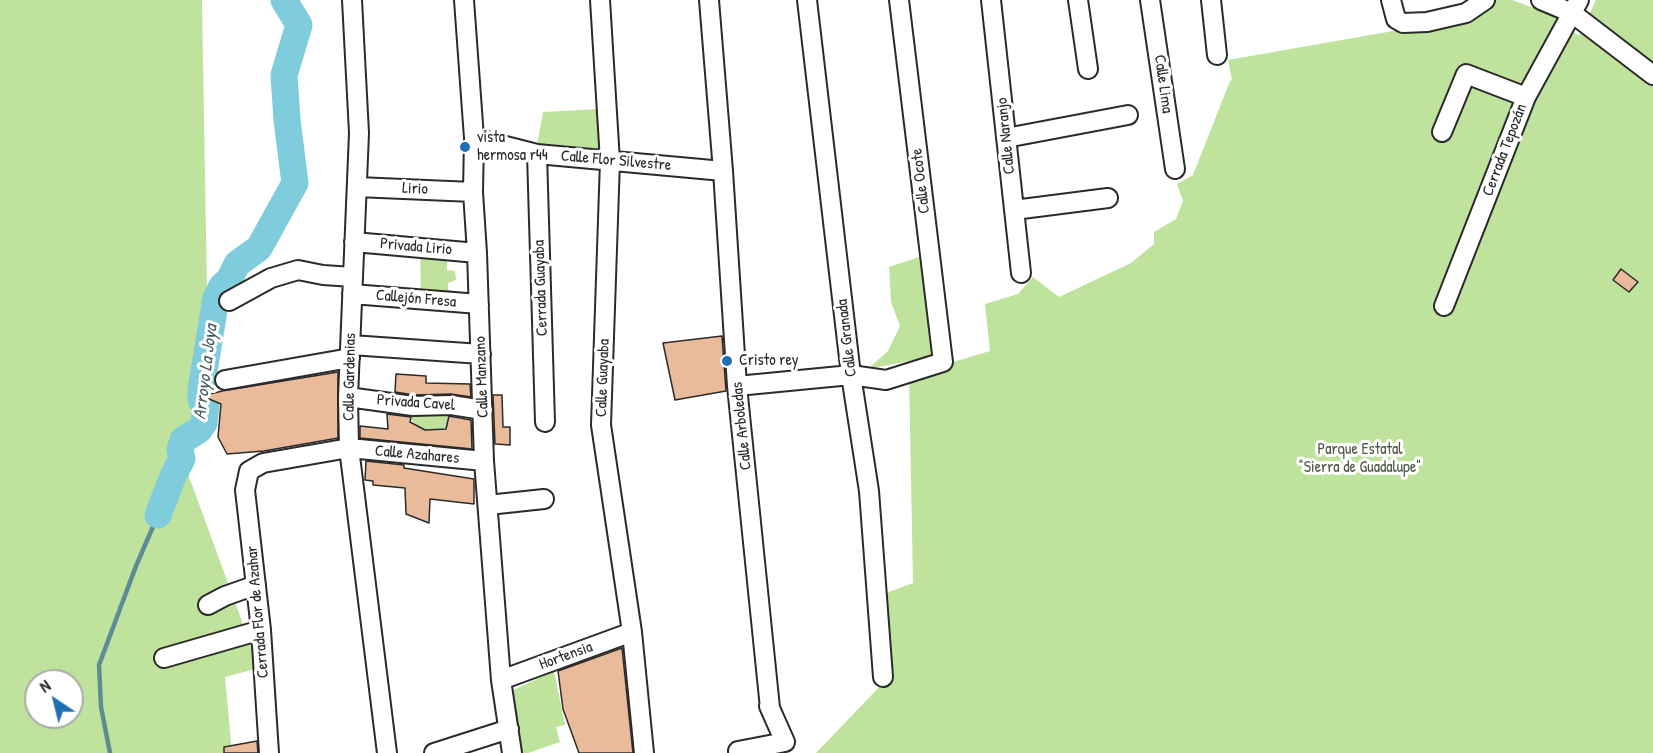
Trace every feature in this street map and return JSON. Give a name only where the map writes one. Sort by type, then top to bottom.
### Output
[{"type":"street","name":"Calle Gardenias","points":[[352,0],[359,133],[348,397],[349,448],[387,753]]},
{"type":"street","name":"Calle Manzano","points":[[464,0],[474,138],[473,192],[484,461],[501,680],[512,753]]},
{"type":"street","name":"Calle Guayaba","points":[[600,0],[610,161],[601,425],[632,632],[644,753]]},
{"type":"street","name":"Calle Arboledas","points":[[709,0],[737,386],[770,707],[785,742],[738,751]]},
{"type":"street","name":"Calle Granada","points":[[807,0],[851,375],[869,491],[883,677]]},
{"type":"street","name":"Calle Ocote","points":[[851,375],[886,380],[943,362],[899,0]]},
{"type":"street","name":"Calle Naranjo","points":[[991,0],[1021,273]]},
{"type":"street","points":[[1078,0],[1088,69]]},
{"type":"street","name":"Calle Lima","points":[[1150,0],[1175,168]]},
{"type":"street","points":[[1211,0],[1217,55]]},
{"type":"street","points":[[1391,0],[1396,19],[1403,23],[1426,22],[1466,14],[1485,0]]},
{"type":"street","points":[[1541,0],[1575,7],[1653,75]]},
{"type":"street","name":"Cerrada Tepozán","points":[[1444,306],[1526,97],[1575,7]]},
{"type":"street","points":[[1442,132],[1466,74],[1526,97]]},
{"type":"street","points":[[1006,138],[1128,116]]},
{"type":"street","name":"Calle Flor Silvestre","points":[[474,138],[537,154],[723,171]]},
{"type":"street","name":"Cerrada Guayaba","points":[[537,154],[545,422]]},
{"type":"street","name":"Lirio","points":[[357,187],[473,192]]},
{"type":"street","points":[[1014,210],[1108,198]]},
{"type":"street","name":"Privada Lirio","points":[[354,242],[477,253]]},
{"type":"street","points":[[229,301],[271,278],[298,270],[353,285]]},
{"type":"street","name":"Callejón Fresa","points":[[353,285],[479,304]]},
{"type":"street","points":[[225,380],[350,352],[481,354]]},
{"type":"street","points":[[737,386],[851,375]]},
{"type":"street","name":"Privada Cavel","points":[[348,397],[413,406],[451,405],[483,410]]},
{"type":"street","name":"Calle Azahares","points":[[249,471],[263,463],[349,448],[484,461]]},
{"type":"street","name":"Cerrada Flor de Azahar","points":[[249,471],[245,490],[261,630],[269,753]]},
{"type":"street","points":[[488,505],[544,500]]},
{"type":"street","points":[[208,605],[256,585]]},
{"type":"street","points":[[164,658],[261,630]]},
{"type":"street","name":"Hortensia","points":[[501,680],[632,632]]},
{"type":"street","points":[[434,753],[509,729]]},
{"type":"green space","points":[[0,0],[202,0],[207,291],[201,318],[187,471],[259,668],[225,677],[232,753],[0,753]]},
{"type":"green space","name":"Parque Estatal \"Sierra de Guadalupe\"","points":[[1493,0],[1512,0],[1550,14],[1579,36],[1596,0],[1653,0],[1653,753],[816,753],[885,681],[890,661],[886,593],[913,583],[909,375],[990,351],[985,304],[1018,294],[1033,277],[1059,297],[1131,263],[1154,244],[1154,232],[1176,219],[1183,201],[1177,184],[1193,175],[1232,80],[1228,60],[1467,18]]},
{"type":"green space","points":[[598,109],[603,156],[536,151],[543,112]]},
{"type":"green space","points":[[420,250],[447,252],[447,270],[455,271],[456,280],[448,283],[448,290],[452,290],[452,296],[421,299]]},
{"type":"green space","points":[[919,257],[936,356],[868,369],[888,351],[900,326],[891,302],[889,267]]},
{"type":"green space","points":[[449,408],[447,428],[435,431],[423,430],[411,420],[412,410]]},
{"type":"green space","points":[[554,671],[565,725],[556,727],[560,742],[528,753],[519,753],[511,691]]},
{"type":"building","points":[[1621,269],[1638,282],[1629,292],[1613,280]]},
{"type":"building","name":"Cristo rey","points":[[722,336],[726,391],[675,400],[663,343]]},
{"type":"building","points":[[338,372],[338,438],[264,451],[227,454],[218,437],[221,404],[202,396],[222,391]]},
{"type":"building","points":[[396,374],[426,376],[426,383],[470,384],[471,397],[395,392]]},
{"type":"building","points":[[493,395],[502,395],[503,427],[510,427],[510,445],[495,444]]},
{"type":"building","points":[[387,414],[411,417],[410,422],[425,430],[446,429],[449,416],[471,420],[472,449],[360,438],[360,426],[388,429]]},
{"type":"building","points":[[366,461],[404,465],[404,468],[474,479],[474,504],[430,499],[429,523],[406,514],[405,488],[373,485],[373,481],[365,480]]},
{"type":"building","points":[[622,648],[633,753],[579,753],[563,709],[558,671]]},
{"type":"building","points":[[257,741],[258,753],[224,753],[224,747]]},
{"type":"waterway","name":"Arroyo La Joya","points":[[158,515],[182,459],[180,450],[183,440],[199,430],[204,423],[206,406],[201,400],[201,390],[216,298],[237,264],[259,248],[295,183],[284,75],[299,25],[284,0]]},
{"type":"waterway","name":"Arroyo La Joya","points":[[110,753],[101,707],[99,665],[136,566],[158,515]]},
{"type":"place","name":"vista hermosa r44","points":[[465,147]]},
{"type":"place","name":"Cristo rey","points":[[727,361]]}]
